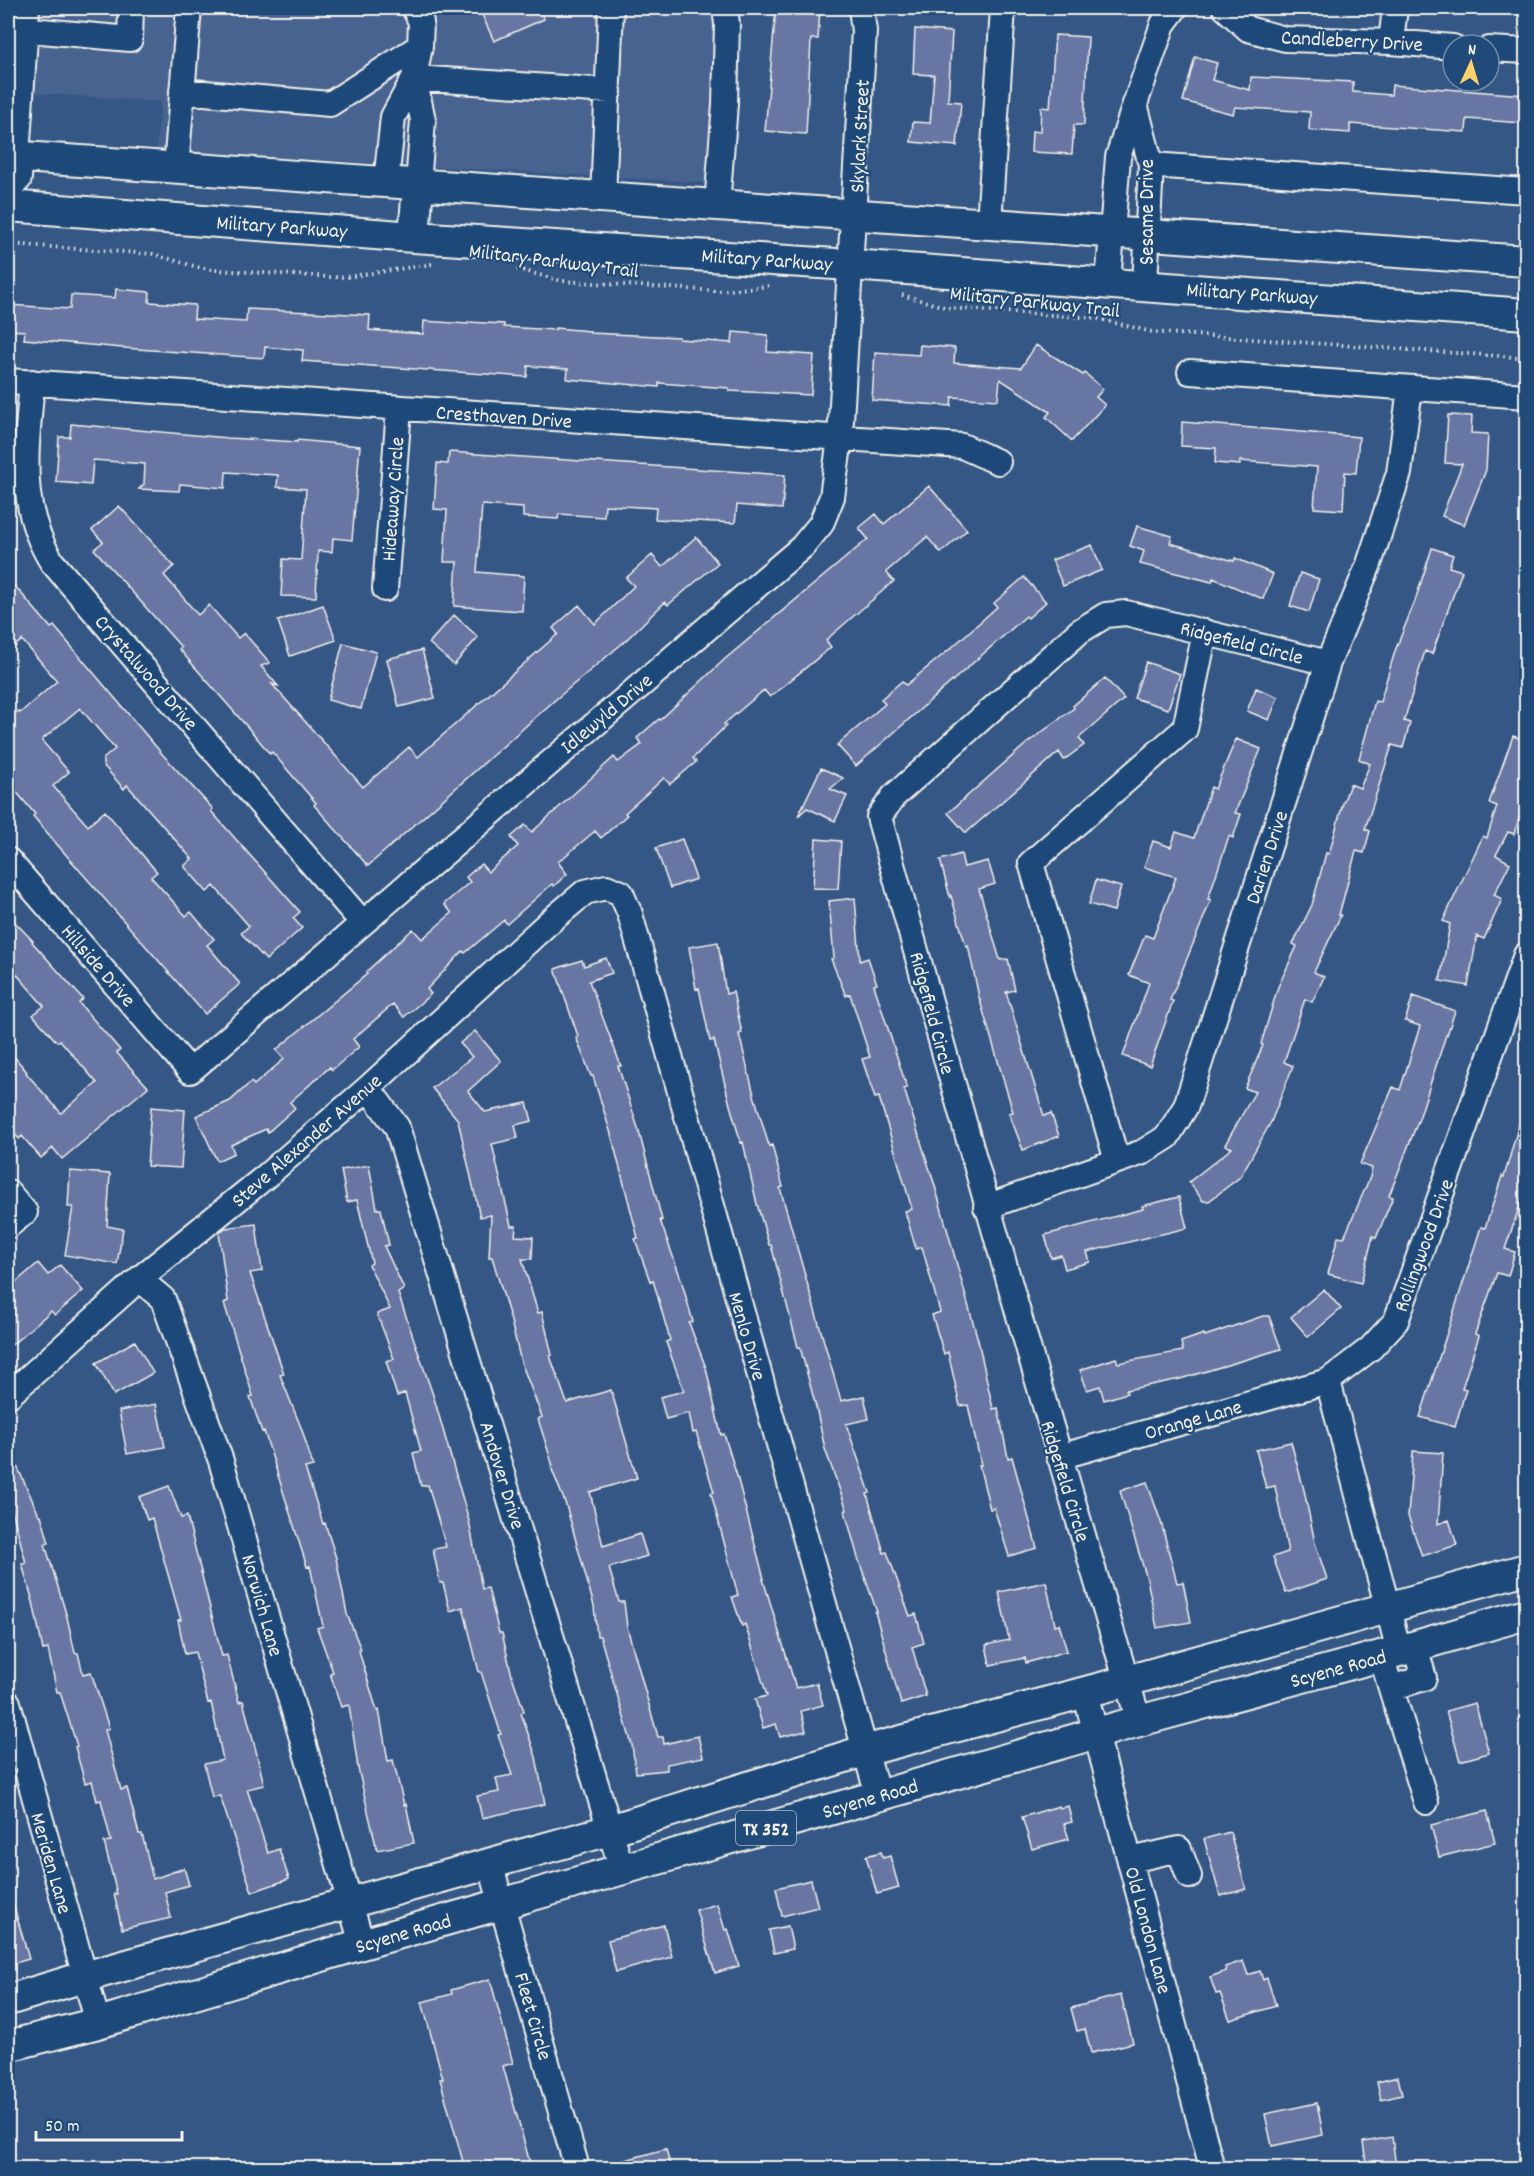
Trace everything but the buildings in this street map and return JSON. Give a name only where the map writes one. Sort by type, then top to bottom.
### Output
[{"type":"main road","points":[[8,185],[16,178],[12,156],[1527,261]]},
{"type":"main road","points":[[383,233],[386,183]]},
{"type":"main road","points":[[414,237],[418,185]]},
{"type":"main road","points":[[602,248],[603,198]]},
{"type":"main road","name":"Military Parkway","points":[[8,206],[414,237],[1145,285],[1527,314]]},
{"type":"main road","name":"Scyene Road","points":[[8,2000],[610,1830],[864,1751],[1127,1682],[1527,1569]]},
{"type":"main road","name":"Scyene Road","points":[[8,2046],[98,2024],[362,1944],[1097,1733],[1527,1614]]},
{"type":"street","points":[[12,156],[20,22],[130,39],[131,8]]},
{"type":"street","points":[[176,168],[189,8]]},
{"type":"street","points":[[386,183],[393,117],[414,78],[420,46],[421,22],[414,8]]},
{"type":"street","points":[[603,198],[611,8]]},
{"type":"street","points":[[717,206],[725,104],[727,24],[725,8]]},
{"type":"street","name":"Skylark Street","points":[[851,265],[864,31],[861,8]]},
{"type":"street","points":[[988,223],[1003,8]]},
{"type":"street","name":"Sesame Drive","points":[[1108,283],[1118,157],[1163,24],[1175,8]]},
{"type":"street","name":"Candleberry Drive","points":[[1225,8],[1248,30],[1285,39],[1441,45]]},
{"type":"street","points":[[1391,42],[1395,8]]},
{"type":"street","points":[[182,91],[330,104],[420,46]]},
{"type":"street","points":[[1501,50],[1527,51]]},
{"type":"street","points":[[414,78],[609,91]]},
{"type":"street","points":[[414,78],[423,120],[418,185]]},
{"type":"street","name":"Sesame Drive","points":[[1135,104],[1151,165],[1145,285]]},
{"type":"street","points":[[1151,165],[1527,191]]},
{"type":"street","name":"Idlewyld Drive","points":[[190,1071],[802,547],[821,524],[832,497],[840,438],[851,265]]},
{"type":"street","points":[[1190,372],[1527,396]]},
{"type":"street","name":"Cresthaven Drive","points":[[8,381],[962,446],[998,462]]},
{"type":"street","name":"Crystalwood Drive","points":[[32,382],[26,466],[27,496],[35,528],[52,562],[362,922]]},
{"type":"street","name":"Darien Drive","points":[[986,1207],[1143,1152],[1167,1137],[1186,1106],[1328,663],[1370,564],[1399,473],[1410,388]]},
{"type":"street","name":"Hideaway Circle","points":[[385,589],[399,409]]},
{"type":"street","name":"Ridgefield Circle","points":[[1139,1721],[986,1207],[879,817],[894,796],[911,780],[1080,631],[1106,615],[1126,613],[1328,663]]},
{"type":"street","points":[[1117,1161],[1031,863],[1185,729],[1205,633]]},
{"type":"street","name":"Hillside Drive","points":[[8,860],[190,1071]]},
{"type":"street","name":"Steve Alexander Avenue","points":[[8,1396],[139,1279],[265,1177],[368,1088],[547,924],[585,892],[606,887]]},
{"type":"street","name":"Menlo Drive","points":[[606,887],[621,893],[630,914],[878,1796]]},
{"type":"street","name":"Rollingwood Drive","points":[[1328,1381],[1371,1348],[1396,1322],[1527,955]]},
{"type":"street","name":"Andover Drive","points":[[368,1088],[397,1126],[622,1870]]},
{"type":"street","points":[[8,1192],[16,1219]]},
{"type":"street","name":"Norwich Lane","points":[[139,1279],[163,1299],[221,1461],[362,1944]]},
{"type":"street","points":[[1328,1381],[1398,1651],[1391,1688],[1425,1802]]},
{"type":"street","name":"Orange Lane","points":[[1059,1457],[1328,1381]]},
{"type":"street","points":[[1391,1688],[1424,1678],[1398,1651]]},
{"type":"street","name":"Old London Lane","points":[[1085,1693],[1210,2160],[1210,2169]]},
{"type":"street","name":"Meriden Lane","points":[[8,1703],[98,2024]]},
{"type":"street","points":[[1131,1860],[1179,1849],[1189,1876]]},
{"type":"street","name":"Fleet Circle","points":[[490,1863],[577,2169]]},
{"type":"path","name":"Military Parkway Trail","points":[[8,243],[153,254],[216,270],[329,277],[346,277],[442,263]]},
{"type":"path","name":"Military Parkway Trail","points":[[510,268],[547,278],[718,291],[776,285]]},
{"type":"path","name":"Military Parkway Trail","points":[[899,294],[948,308],[1095,318],[1152,332],[1490,356],[1527,356]]},
{"type":"shaded area","points":[[8,8],[716,8],[712,183],[156,150],[161,102],[8,91]]}]
